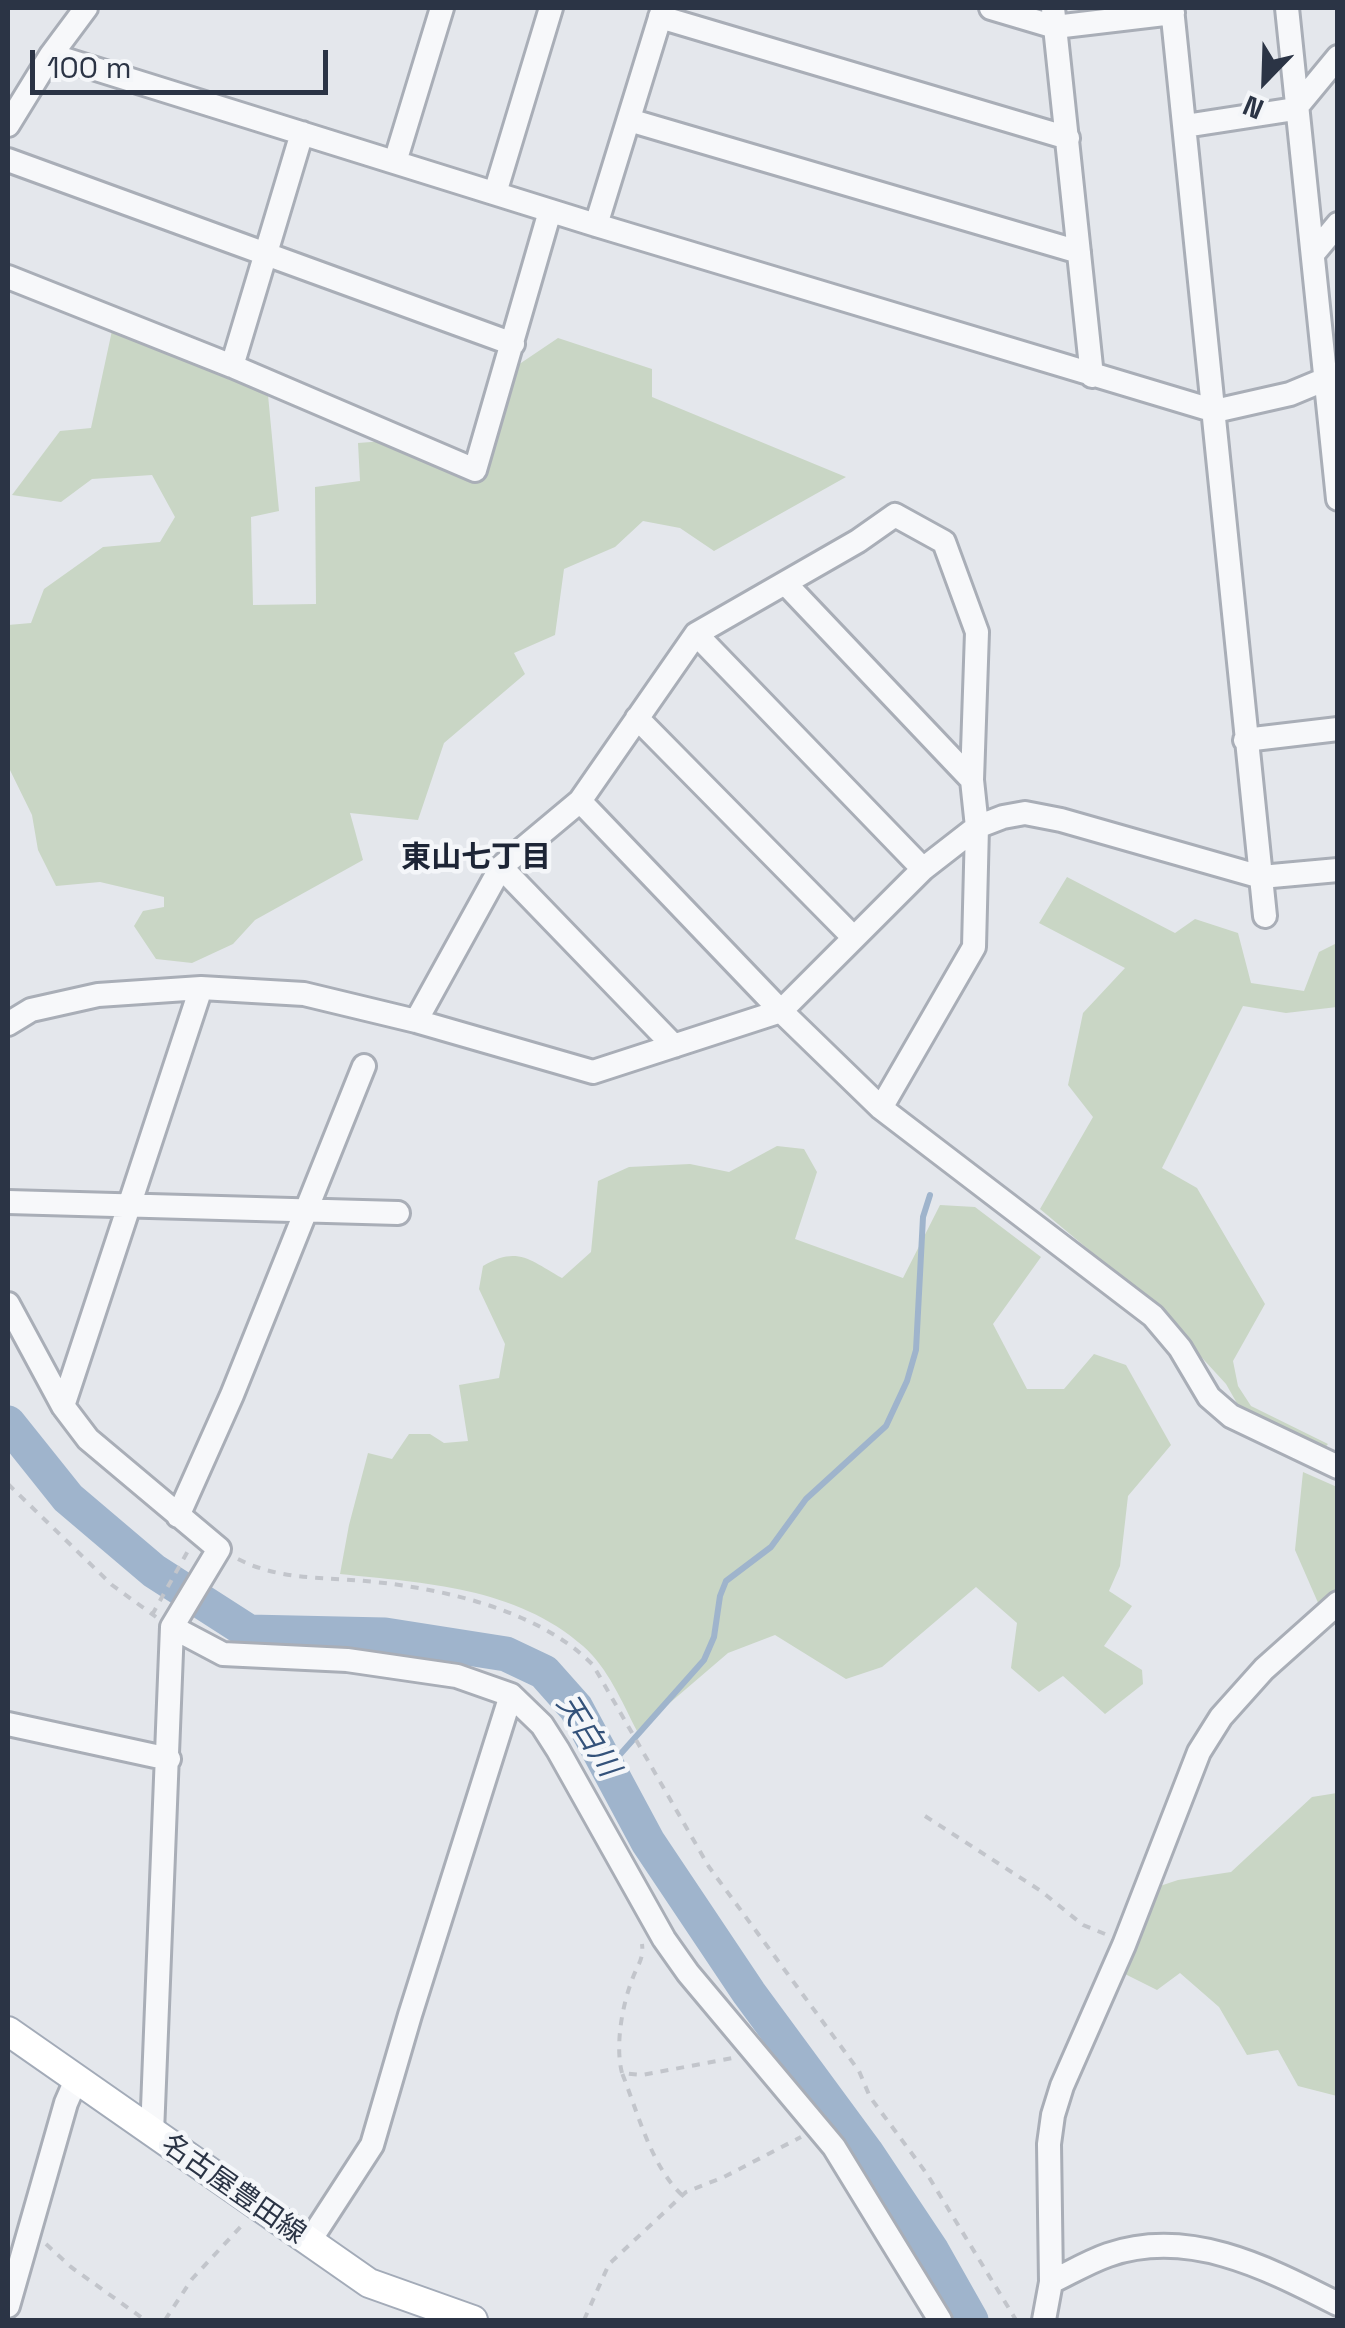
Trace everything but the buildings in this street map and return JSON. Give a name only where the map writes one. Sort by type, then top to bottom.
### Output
[{"type":"main road","name":"名古屋豊田線","points":[[8,2031],[369,2283],[474,2320]]},
{"type":"street","points":[[8,125],[51,55],[86,8]]},
{"type":"street","points":[[395,162],[442,8]]},
{"type":"street","points":[[495,193],[551,8]]},
{"type":"street","points":[[991,8],[1054,17],[1172,10],[1265,916]]},
{"type":"street","points":[[1287,8],[1330,377],[1338,500]]},
{"type":"street","points":[[596,225],[662,12],[1068,138]]},
{"type":"street","points":[[1054,17],[1092,376]]},
{"type":"street","points":[[51,55],[596,225],[1215,411],[1258,404],[1330,377]]},
{"type":"street","points":[[1186,126],[1296,109],[1338,57]]},
{"type":"street","points":[[629,120],[1079,252]]},
{"type":"street","points":[[232,366],[302,133]]},
{"type":"street","points":[[8,160],[513,344]]},
{"type":"street","points":[[8,276],[475,470],[550,210]]},
{"type":"street","points":[[1313,254],[1338,224]]},
{"type":"street","points":[[416,1021],[501,868],[580,801],[696,634],[895,515],[944,542],[977,632],[972,780],[977,827],[974,947],[880,1108]]},
{"type":"street","points":[[785,584],[972,780]]},
{"type":"street","points":[[696,634],[923,868]]},
{"type":"street","points":[[637,718],[853,937]]},
{"type":"street","points":[[1245,740],[1338,729]]},
{"type":"street","points":[[580,801],[880,1108],[1152,1316],[1180,1348],[1208,1397],[1231,1416],[1338,1467]]},
{"type":"street","points":[[8,1024],[31,1010],[98,995],[201,988],[304,994],[416,1021],[593,1072],[782,1011],[923,868],[977,827],[1026,812],[1261,877],[1338,870]]},
{"type":"street","points":[[501,868],[674,1046]]},
{"type":"street","points":[[63,1406],[201,988]]},
{"type":"street","points":[[178,1516],[309,1209],[364,1066]]},
{"type":"street","points":[[8,1202],[398,1212]]},
{"type":"street","points":[[8,1304],[63,1406],[88,1438],[219,1549],[162,1621],[169,1759],[152,2133]]},
{"type":"street","points":[[1044,2320],[1051,2282],[1048,2144],[1053,2115],[1198,1752],[1222,1716],[1264,1669],[1338,1603]]},
{"type":"street","points":[[162,1621],[223,1654],[347,1660],[413,1668],[457,1676],[511,1696],[542,1725],[688,1973],[818,2127],[940,2320]]},
{"type":"street","points":[[309,2242],[372,2145],[511,1696]]},
{"type":"street","points":[[8,1724],[169,1759]]},
{"type":"street","points":[[8,2306],[76,2080]]},
{"type":"street","points":[[1051,2282],[1108,2255],[1145,2247],[1186,2247],[1225,2252],[1274,2271],[1338,2304]]},
{"type":"path","points":[[8,1484],[112,1585],[162,1621],[193,1543]]},
{"type":"path","points":[[219,1549],[253,1566],[286,1576],[425,1590],[509,1612],[547,1629],[580,1652],[593,1665],[709,1868],[859,2071],[870,2097],[927,2174],[1016,2320]]},
{"type":"path","points":[[926,1816],[1041,1891],[1083,1925],[1124,1945]]},
{"type":"path","points":[[646,1906],[641,1924],[644,1958],[633,1975],[623,2010],[622,2074],[644,2131],[672,2186],[682,2196]]},
{"type":"path","points":[[622,2074],[642,2075],[738,2057],[752,2049]]},
{"type":"path","points":[[584,2320],[609,2264],[682,2196],[818,2127]]},
{"type":"path","points":[[164,2320],[192,2280],[259,2208]]},
{"type":"path","points":[[29,2232],[145,2320]]},
{"type":"green space","points":[[113,326],[268,395],[279,511],[251,517],[253,605],[316,604],[315,487],[360,481],[358,443],[384,441],[480,479],[515,367],[558,338],[652,369],[652,397],[846,477],[714,551],[680,528],[643,521],[615,547],[564,569],[555,635],[514,653],[525,674],[444,743],[418,820],[350,813],[363,860],[255,920],[233,944],[192,963],[156,959],[134,926],[143,911],[164,907],[164,897],[100,882],[56,886],[38,850],[32,815],[8,766],[8,625],[31,623],[44,589],[103,547],[160,542],[175,517],[152,475],[92,479],[61,502],[12,495],[60,431],[91,428]]},
{"type":"green space","points":[[1067,877],[1175,933],[1195,919],[1238,933],[1251,983],[1304,991],[1319,952],[1337,943],[1337,1007],[1286,1013],[1243,1006],[1162,1168],[1197,1188],[1265,1304],[1233,1361],[1238,1386],[1251,1406],[1328,1444],[1323,1450],[1242,1412],[1226,1384],[1149,1300],[1040,1209],[1093,1117],[1068,1085],[1083,1013],[1125,968],[1039,923]]},
{"type":"green space","points":[[777,1146],[804,1149],[817,1172],[795,1239],[903,1278],[940,1205],[975,1207],[1041,1257],[993,1324],[1027,1389],[1064,1389],[1094,1354],[1126,1365],[1171,1445],[1128,1496],[1120,1566],[1109,1591],[1132,1606],[1104,1646],[1142,1670],[1143,1684],[1105,1714],[1063,1676],[1039,1692],[1011,1668],[1017,1623],[976,1587],[882,1667],[846,1679],[775,1635],[728,1653],[637,1731],[614,1686],[592,1655],[557,1626],[529,1611],[468,1591],[340,1574],[368,1453],[392,1459],[409,1434],[430,1434],[444,1443],[468,1441],[459,1385],[499,1378],[505,1344],[479,1289],[483,1266],[515,1256],[533,1261],[562,1278],[591,1252],[598,1181],[629,1167],[690,1164],[729,1172]]},
{"type":"green space","points":[[1303,1472],[1337,1487],[1337,1588],[1319,1605],[1295,1550]]},
{"type":"green space","points":[[1337,1793],[1337,2096],[1298,2086],[1278,2050],[1247,2055],[1219,2007],[1180,1973],[1157,1990],[1121,1972],[1160,1886],[1231,1872],[1312,1797]]},
{"type":"waterway","points":[[608,1768],[704,1660],[714,1637],[726,1581],[771,1547],[806,1499],[886,1426],[907,1381],[916,1350],[923,1217],[930,1195]]},
{"type":"waterway","name":"天白川","points":[[8,1423],[68,1498],[154,1571],[249,1632],[385,1635],[506,1654],[544,1672],[576,1708],[648,1842],[749,1993],[866,2152],[932,2251],[971,2320]]},
{"type":"district","name":"東山七丁目","points":[[476,859]]}]
